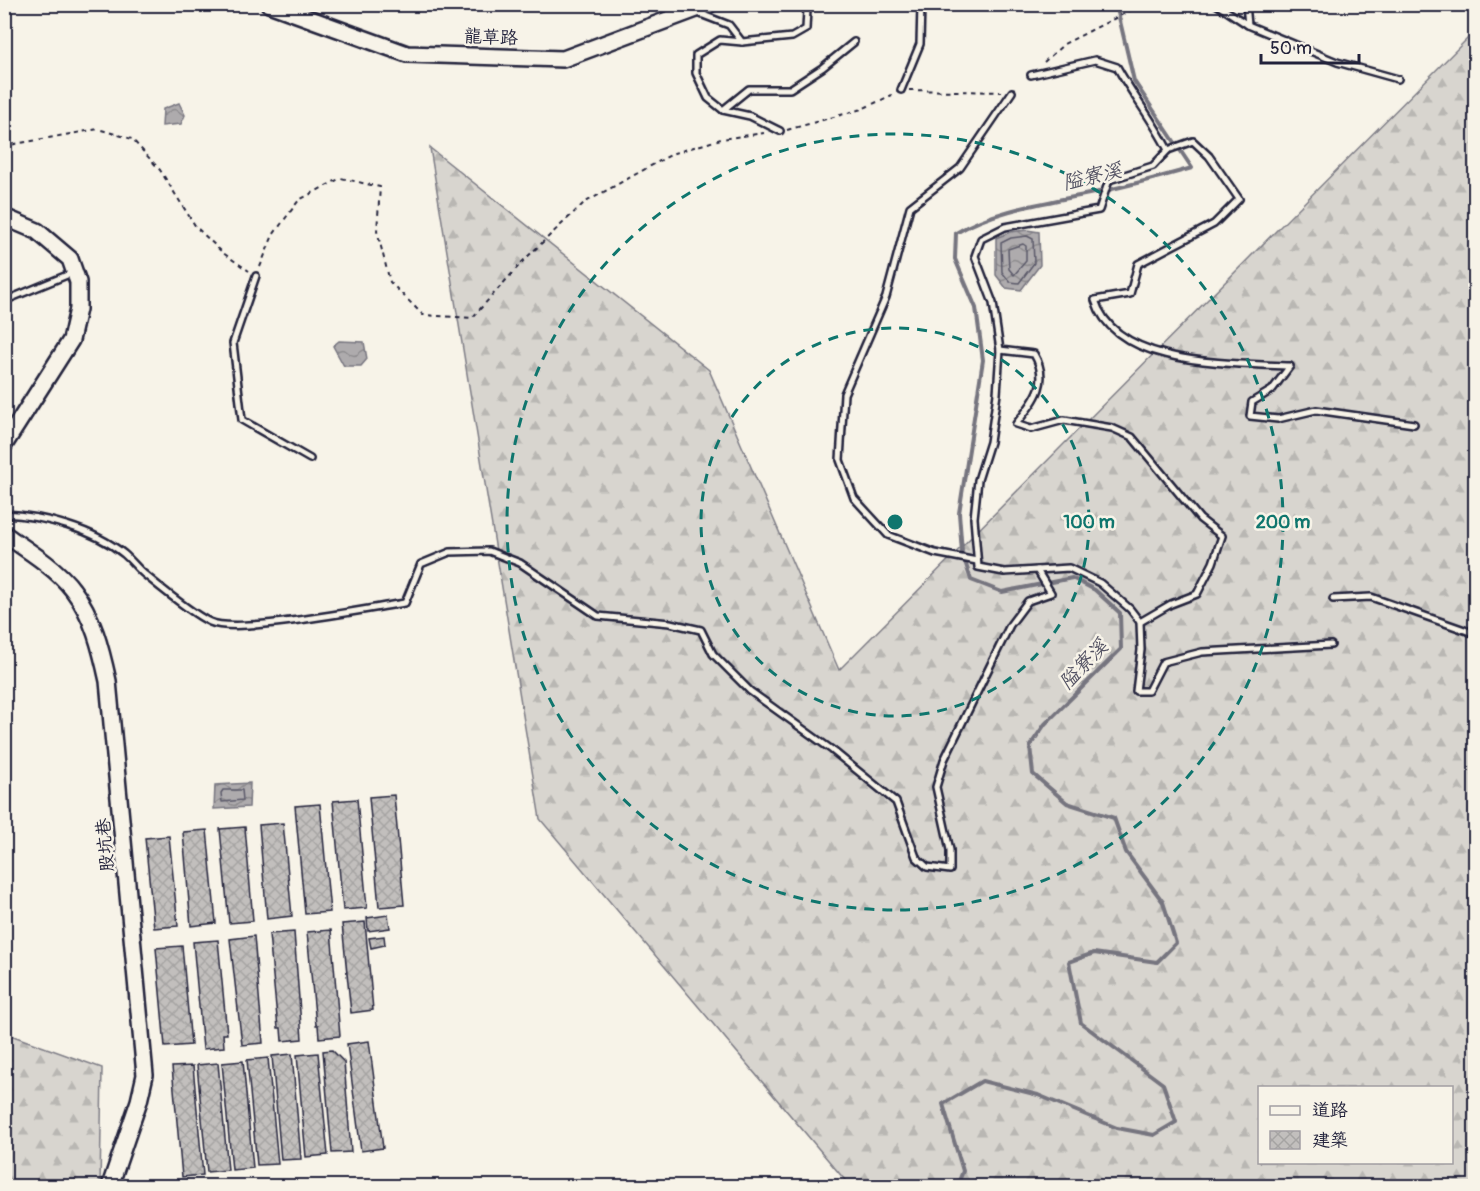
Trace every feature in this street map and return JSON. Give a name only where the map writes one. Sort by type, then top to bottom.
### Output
[{"type":"street","name":"龍草路","points":[[269,4],[407,54],[563,59],[710,5]]},
{"type":"street","points":[[4,217],[37,231],[70,259],[78,282],[78,309],[71,340],[4,445]]},
{"type":"street","name":"股坑巷","points":[[4,534],[32,553],[73,589],[97,633],[108,681],[145,1075],[139,1101],[110,1186]]},
{"type":"lane","points":[[780,131],[750,116],[723,110],[708,98],[696,73],[696,55],[720,40],[742,42],[792,37],[806,29],[807,10],[797,4]]},
{"type":"lane","points":[[901,90],[920,44],[921,4]]},
{"type":"lane","points":[[1216,4],[1248,25],[1336,62],[1398,79]]},
{"type":"lane","points":[[1246,4],[1248,25]]},
{"type":"lane","points":[[693,11],[729,25],[742,42]]},
{"type":"lane","points":[[723,110],[749,89],[790,89],[822,68],[854,42]]},
{"type":"lane","points":[[1031,75],[1095,60],[1117,67],[1134,99],[1155,125],[1168,150]]},
{"type":"lane","points":[[977,561],[935,553],[888,535],[854,498],[840,460],[844,394],[886,297],[910,207],[960,168],[1012,92]]},
{"type":"lane","points":[[1331,645],[1202,652],[1163,662],[1148,691],[1136,691],[1141,650],[1140,622],[1130,609],[1100,583],[1069,568],[1004,572],[978,567],[974,518],[978,480],[990,442],[998,394],[1000,350],[993,303],[975,256],[981,239],[1005,227],[1099,210],[1109,180],[1153,166],[1168,150],[1193,141],[1209,156],[1239,199],[1214,224],[1138,264],[1130,294],[1095,300],[1099,312],[1116,329],[1137,344],[1161,355],[1197,361],[1290,366],[1272,390],[1252,402],[1250,416],[1278,419],[1316,410],[1414,424]]},
{"type":"lane","points":[[4,301],[75,273]]},
{"type":"lane","points":[[256,276],[233,343],[242,420],[310,459]]},
{"type":"lane","points":[[1000,350],[1034,354],[1042,367],[1038,395],[1016,424],[1031,429],[1064,420],[1112,428],[1132,437],[1200,519],[1222,536],[1213,563],[1197,594],[1170,604],[1140,622]]},
{"type":"lane","points":[[4,514],[31,516],[98,538],[124,554],[142,573],[211,622],[225,626],[252,625],[405,603],[421,564],[450,552],[489,551],[520,563],[598,616],[670,623],[701,630],[713,654],[750,692],[832,750],[896,802],[915,857],[927,867],[950,870],[950,850],[936,787],[944,760],[1010,625],[1028,601],[1051,593],[1037,570]]},
{"type":"lane","points":[[1333,599],[1371,597],[1476,634]]},
{"type":"path","points":[[1031,75],[1064,44],[1143,4]]},
{"type":"path","points":[[4,146],[98,129],[132,139],[160,170],[196,227],[223,253],[256,276],[273,235],[299,200],[341,178],[380,187],[376,231],[390,282],[423,315],[472,318],[525,259],[584,203],[674,153],[721,139],[780,131],[862,108],[901,90],[1012,92]]},
{"type":"green space","points":[[1475,31],[1475,1186],[850,1186],[540,819],[430,148],[709,370],[839,670]]},
{"type":"green space","points":[[5,1033],[102,1068],[100,1186],[5,1186]]},
{"type":"water","points":[[179,103],[185,115],[181,124],[162,126],[163,109]]},
{"type":"water","points":[[1027,230],[1039,232],[1040,265],[1021,290],[1006,288],[996,275],[996,238],[1010,232]]},
{"type":"water","points":[[339,341],[364,342],[367,359],[361,366],[344,366],[333,346]]},
{"type":"water","points":[[250,783],[249,807],[214,809],[215,785]]},
{"type":"building","points":[[394,795],[404,905],[379,907],[369,797]]},
{"type":"building","points":[[357,799],[367,908],[343,910],[333,801]]},
{"type":"building","points":[[320,804],[330,912],[305,914],[295,806]]},
{"type":"building","points":[[283,823],[292,916],[267,919],[259,825]]},
{"type":"building","points":[[245,827],[253,921],[229,923],[220,829]]},
{"type":"building","points":[[207,830],[216,923],[191,926],[183,832]]},
{"type":"building","points":[[169,836],[178,926],[154,928],[145,838]]},
{"type":"building","points":[[388,915],[390,928],[368,931],[367,918]]},
{"type":"building","points":[[365,922],[373,1010],[351,1013],[342,924]]},
{"type":"building","points":[[331,930],[340,1036],[319,1038],[307,932]]},
{"type":"building","points":[[294,932],[302,1039],[282,1041],[281,1028],[278,1028],[269,934]]},
{"type":"building","points":[[254,936],[263,1043],[242,1045],[230,939]]},
{"type":"building","points":[[384,936],[385,945],[371,948],[369,938]]},
{"type":"building","points":[[218,940],[227,1034],[223,1034],[224,1047],[203,1049],[193,942]]},
{"type":"building","points":[[182,946],[191,1045],[165,1047],[156,948]]},
{"type":"building","points":[[369,1041],[383,1148],[361,1151],[347,1044]]},
{"type":"building","points":[[332,1050],[344,1062],[351,1152],[332,1153],[323,1051]]},
{"type":"building","points":[[318,1053],[328,1155],[306,1157],[297,1055]]},
{"type":"building","points":[[292,1054],[301,1159],[281,1160],[272,1056]]},
{"type":"building","points":[[268,1058],[278,1164],[257,1165],[247,1060]]},
{"type":"building","points":[[243,1061],[253,1168],[232,1170],[222,1063]]},
{"type":"building","points":[[218,1063],[228,1170],[207,1172],[197,1065]]},
{"type":"building","points":[[193,1066],[203,1175],[182,1177],[172,1067]]},
{"type":"waterway","name":"隘寮溪","points":[[957,1186],[963,1171],[943,1104],[982,1081],[1038,1095],[1117,1128],[1154,1135],[1176,1122],[1163,1084],[1081,1023],[1069,962],[1094,953],[1157,962],[1176,943],[1163,902],[1126,852],[1114,818],[1067,803],[1033,774],[1030,746],[1045,724],[1121,649],[1120,613],[1095,590],[1072,578],[1002,592],[971,580],[962,552],[959,513],[983,360],[976,308],[955,259],[956,233],[1003,213],[1192,168],[1134,81],[1116,4]]}]
